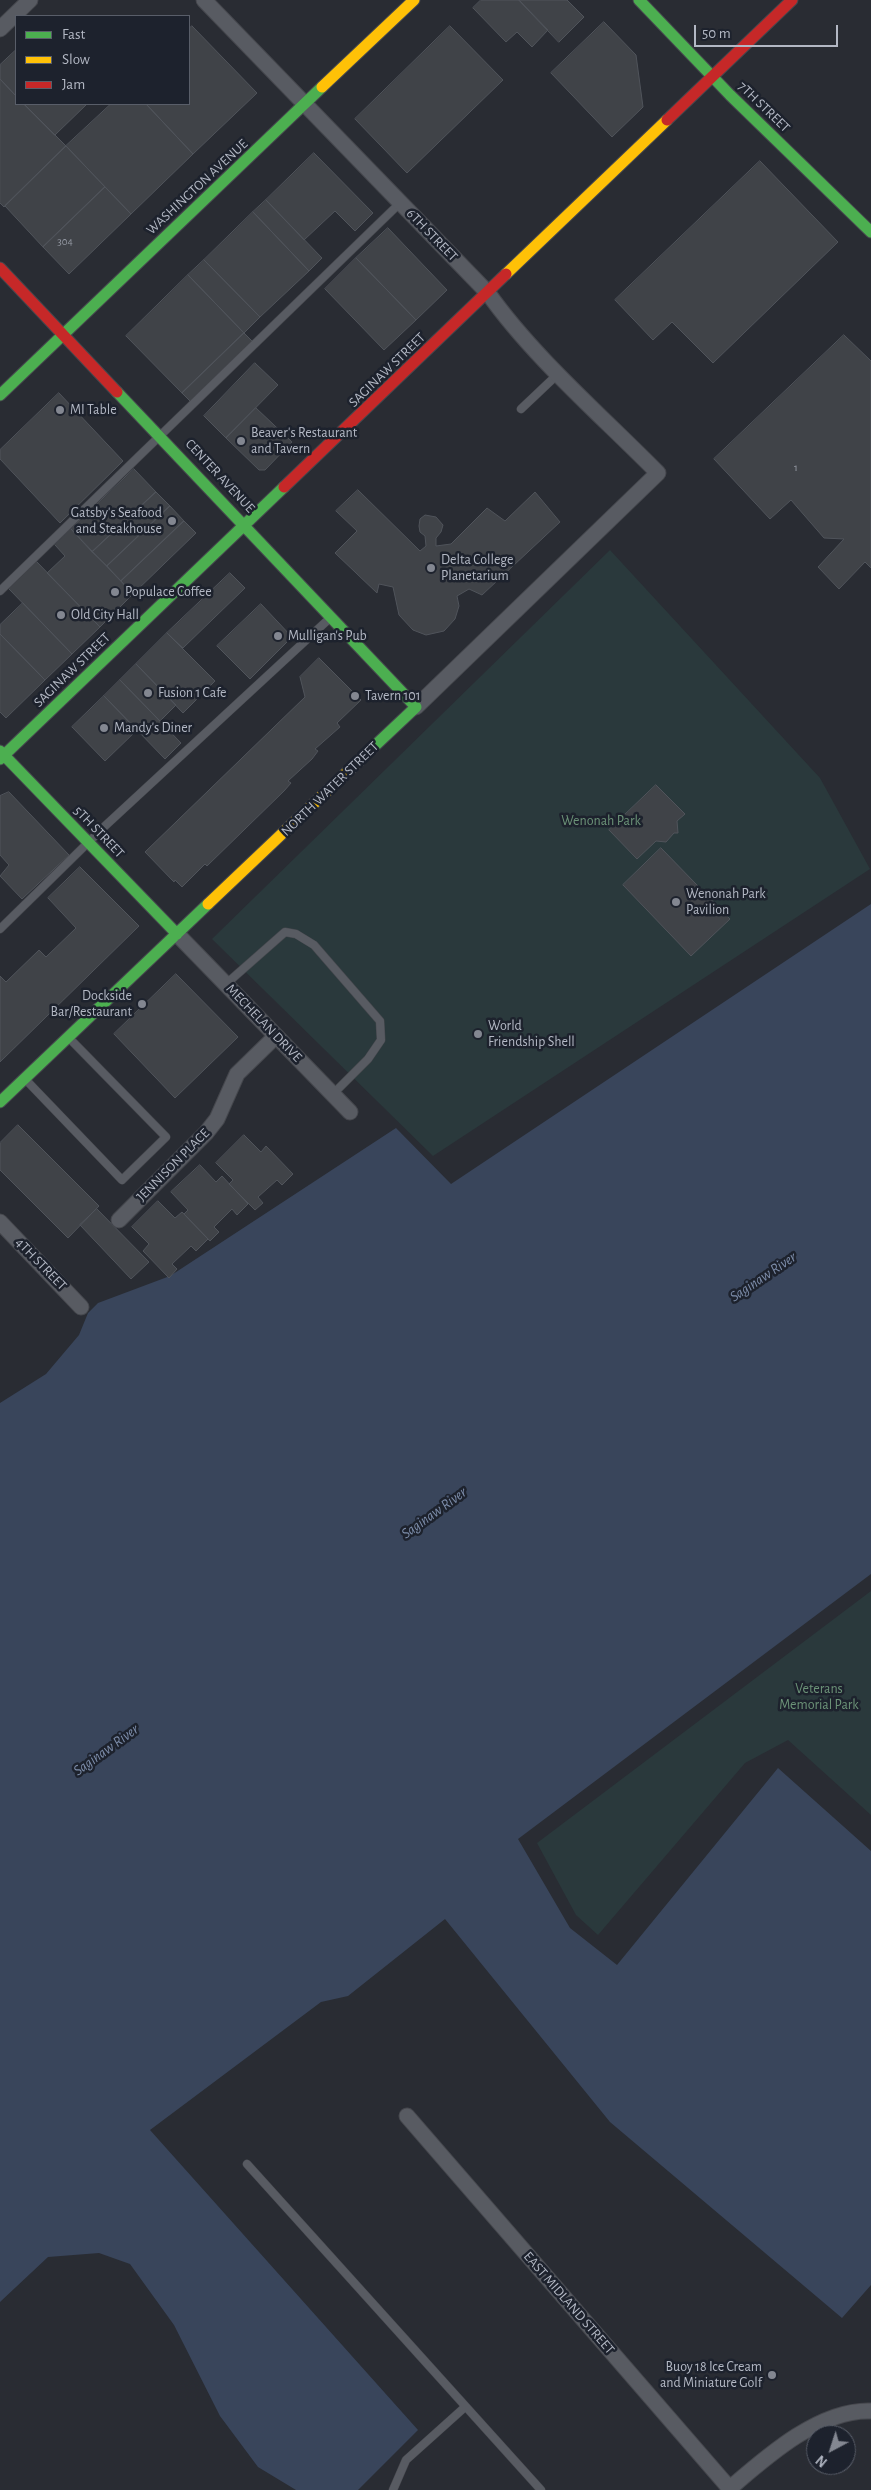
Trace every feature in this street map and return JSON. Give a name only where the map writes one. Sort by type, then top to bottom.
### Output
[{"type":"main road","name":"WASHINGTON AVENUE","points":[[0,395],[414,0]]},
{"type":"main road","name":"7TH STREET","points":[[639,0],[712,77],[871,232]]},
{"type":"main road","name":"SAGINAW STREET","points":[[1,755],[246,525],[792,0]]},
{"type":"main road","name":"CENTER AVENUE","points":[[0,268],[246,525],[416,707]]},
{"type":"main road","name":"NORTH WATER STREET","points":[[0,1102],[416,707]]},
{"type":"main road","name":"5TH STREET","points":[[1,755],[177,934]]},
{"type":"street","points":[[0,29],[30,0]]},
{"type":"street","name":"6TH STREET","points":[[206,1],[488,293],[504,315],[558,373],[658,473]]},
{"type":"street","name":"NORTH WATER STREET","points":[[416,707],[658,473]]},
{"type":"street","name":"MECHELAN DRIVE","points":[[177,934],[350,1112]]},
{"type":"street","name":"JENNISON PLACE","points":[[119,1220],[206,1133],[217,1119],[237,1074],[276,1036]]},
{"type":"street","name":"4TH STREET","points":[[0,1222],[81,1307]]},
{"type":"street","name":"EAST MIDLAND STREET","points":[[407,2116],[730,2490]]},
{"type":"street","points":[[730,2490],[787,2442],[828,2420],[860,2410],[871,2411]]},
{"type":"lane","points":[[0,591],[400,203]]},
{"type":"lane","points":[[521,409],[558,373]]},
{"type":"lane","points":[[0,929],[89,843],[332,617]]},
{"type":"lane","points":[[226,984],[286,932],[296,934],[314,945],[380,1021],[381,1040],[368,1059],[333,1094]]},
{"type":"lane","points":[[25,1078],[122,1180],[166,1138],[68,1037]]},
{"type":"lane","points":[[247,2164],[540,2490]]},
{"type":"lane","points":[[393,2490],[406,2460],[465,2406]]},
{"type":"green space","name":"Wenonah Park","points":[[610,550],[820,778],[870,869],[433,1156],[212,939]]},
{"type":"green space","name":"Veterans Memorial Park","points":[[871,1591],[871,1815],[788,1740],[745,1763],[598,1935],[576,1915],[537,1843]]},
{"type":"water","name":"Saginaw River","points":[[871,904],[871,1574],[518,1839],[570,1928],[617,1965],[778,1768],[871,1851],[871,2285],[842,2318],[610,2122],[445,1919],[348,1996],[321,2002],[150,2130],[418,2430],[358,2490],[296,2490],[258,2467],[220,2416],[174,2325],[130,2264],[99,2253],[48,2257],[0,2302],[0,1403],[46,1374],[79,1335],[88,1313],[98,1303],[170,1276],[396,1128],[451,1184]]},
{"type":"building","points":[[481,0],[519,0],[548,30],[532,47],[517,32],[506,42],[473,8]]},
{"type":"building","points":[[519,0],[567,0],[584,17],[559,42]]},
{"type":"building","points":[[604,22],[636,55],[643,107],[612,137],[551,73]]},
{"type":"building","points":[[192,26],[257,93],[193,154],[147,105],[190,105],[190,28]]},
{"type":"building","points":[[450,26],[503,80],[407,173],[355,119]]},
{"type":"building","points":[[15,51],[15,95],[0,79],[0,65]]},
{"type":"building","points":[[0,79],[15,95],[15,105],[25,105],[66,146],[4,207],[0,203]]},
{"type":"building","points":[[25,105],[86,105],[55,135]]},
{"type":"building","points":[[110,105],[147,105],[193,154],[131,214],[66,146]]},
{"type":"building","points":[[66,146],[105,187],[43,247],[5,206]]},
{"type":"building","points":[[314,153],[373,213],[355,231],[335,211],[304,240],[266,200]]},
{"type":"building","points":[[760,161],[838,242],[713,363],[672,322],[653,340],[615,300]]},
{"type":"building","points":[[105,187],[131,214],[69,274],[43,247]]},
{"type":"building","points":[[266,200],[322,258],[309,271],[253,212]]},
{"type":"building","points":[[253,212],[309,271],[260,317],[204,260]]},
{"type":"building","points":[[388,228],[447,290],[416,320],[356,258]]},
{"type":"building","points":[[356,258],[416,320],[384,350],[325,289]]},
{"type":"building","points":[[204,260],[260,317],[244,333],[188,275]]},
{"type":"building","points":[[188,275],[244,333],[182,393],[126,336]]},
{"type":"building","points":[[244,333],[255,344],[193,404],[182,393]]},
{"type":"building","points":[[844,335],[871,361],[871,568],[865,562],[839,589],[818,567],[844,539],[824,538],[791,500],[770,519],[714,459]]},
{"type":"building","points":[[255,363],[278,385],[226,438],[204,416]]},
{"type":"building","points":[[59,393],[123,461],[60,523],[0,459],[0,450]]},
{"type":"building","points":[[256,408],[292,442],[265,470],[259,470],[226,438]]},
{"type":"building","points":[[134,469],[156,492],[92,552],[71,529]]},
{"type":"building","name":"Delta College Planetarium","points":[[358,490],[420,551],[426,546],[425,536],[420,532],[419,526],[420,519],[425,515],[436,517],[443,525],[441,532],[436,538],[436,546],[451,544],[487,508],[505,521],[535,492],[560,522],[482,595],[469,589],[457,596],[459,606],[455,619],[444,631],[426,635],[413,630],[399,615],[393,587],[379,584],[377,593],[335,553],[357,531],[336,511]]},
{"type":"building","points":[[156,492],[170,506],[107,566],[92,552]]},
{"type":"building","points":[[170,506],[184,521],[121,581],[107,566]]},
{"type":"building","points":[[184,521],[196,533],[133,594],[121,581]]},
{"type":"building","points":[[71,529],[133,594],[100,627],[47,573],[65,556],[55,545]]},
{"type":"building","name":"Old City Hall","points":[[36,561],[100,627],[72,654],[9,589]]},
{"type":"building","points":[[230,573],[245,588],[183,648],[167,633]]},
{"type":"building","points":[[23,603],[72,654],[45,680],[0,634],[0,625]]},
{"type":"building","points":[[261,604],[292,637],[250,679],[217,646]]},
{"type":"building","points":[[167,633],[215,681],[183,713],[136,664]]},
{"type":"building","points":[[0,634],[45,680],[6,718],[0,712]]},
{"type":"building","points":[[319,658],[361,700],[337,723],[340,727],[315,749],[318,751],[288,781],[291,783],[284,791],[207,866],[205,864],[182,887],[175,880],[174,882],[145,852],[305,697],[300,677]]},
{"type":"building","name":"Fusion 1 Cafe","points":[[136,664],[176,705],[160,721],[120,680]]},
{"type":"building","points":[[120,680],[181,743],[165,759],[104,696]]},
{"type":"building","name":"Mandy's Diner","points":[[104,696],[137,730],[105,761],[72,727]]},
{"type":"building","points":[[656,785],[685,814],[677,821],[678,833],[674,833],[666,842],[656,841],[637,859],[609,830]]},
{"type":"building","points":[[9,792],[69,855],[22,899],[0,876],[9,865],[0,855],[0,796]]},
{"type":"building","name":"Wenonah Park Pavilion","points":[[661,848],[730,919],[691,956],[623,885]]},
{"type":"building","points":[[80,867],[139,926],[0,1062],[0,976],[6,982],[39,950],[46,957],[76,928],[48,898]]},
{"type":"building","points":[[176,974],[238,1037],[175,1098],[114,1034]]},
{"type":"building","points":[[18,1125],[99,1206],[68,1238],[0,1170],[0,1143]]},
{"type":"building","points":[[244,1135],[261,1152],[266,1146],[293,1174],[282,1185],[277,1180],[258,1197],[263,1203],[255,1210],[229,1184],[233,1180],[216,1163]]},
{"type":"building","points":[[200,1165],[216,1182],[222,1176],[248,1204],[237,1215],[232,1209],[214,1227],[219,1232],[210,1241],[184,1214],[188,1210],[171,1192]]},
{"type":"building","points":[[158,1201],[175,1218],[182,1212],[208,1239],[196,1251],[191,1246],[172,1264],[177,1269],[169,1278],[143,1251],[149,1244],[132,1227]]},
{"type":"building","points":[[97,1209],[149,1262],[131,1279],[80,1225]]},
{"type":"traffic: fast","points":[[639,0],[730,95],[871,232]]},
{"type":"traffic: fast","points":[[0,395],[322,87]]},
{"type":"traffic: fast","points":[[117,392],[416,707],[365,755]]},
{"type":"traffic: fast","points":[[0,759],[284,487]]},
{"type":"traffic: fast","points":[[0,751],[177,934]]},
{"type":"traffic: fast","points":[[0,1102],[208,904]]},
{"type":"traffic: slow","points":[[322,87],[414,0]]},
{"type":"traffic: slow","points":[[506,274],[667,120]]},
{"type":"traffic: slow","points":[[208,904],[365,755]]},
{"type":"traffic: jam","points":[[667,120],[792,0]]},
{"type":"traffic: jam","points":[[0,268],[117,392]]},
{"type":"traffic: jam","points":[[284,487],[506,274]]},
{"type":"place","name":"MI Table","points":[[60,410]]},
{"type":"place","name":"Beaver's Restaurant and Tavern","points":[[241,441]]},
{"type":"place","name":"Gatsby's Seafood and Steakhouse","points":[[172,521]]},
{"type":"place","name":"Delta College Planetarium","points":[[431,568]]},
{"type":"place","name":"Populace Coffee","points":[[115,592]]},
{"type":"place","name":"Old City Hall","points":[[61,615]]},
{"type":"place","name":"Mulligan's Pub","points":[[278,636]]},
{"type":"place","name":"Fusion 1 Cafe","points":[[148,693]]},
{"type":"place","name":"Tavern 101","points":[[355,696]]},
{"type":"place","name":"Mandy's Diner","points":[[104,728]]},
{"type":"place","name":"Wenonah Park Pavilion","points":[[676,902]]},
{"type":"place","name":"Dockside Bar/Restaurant","points":[[142,1004]]},
{"type":"place","name":"World Friendship Shell","points":[[478,1034]]},
{"type":"place","name":"Buoy 18 Ice Cream and Miniature Golf","points":[[772,2375]]}]
